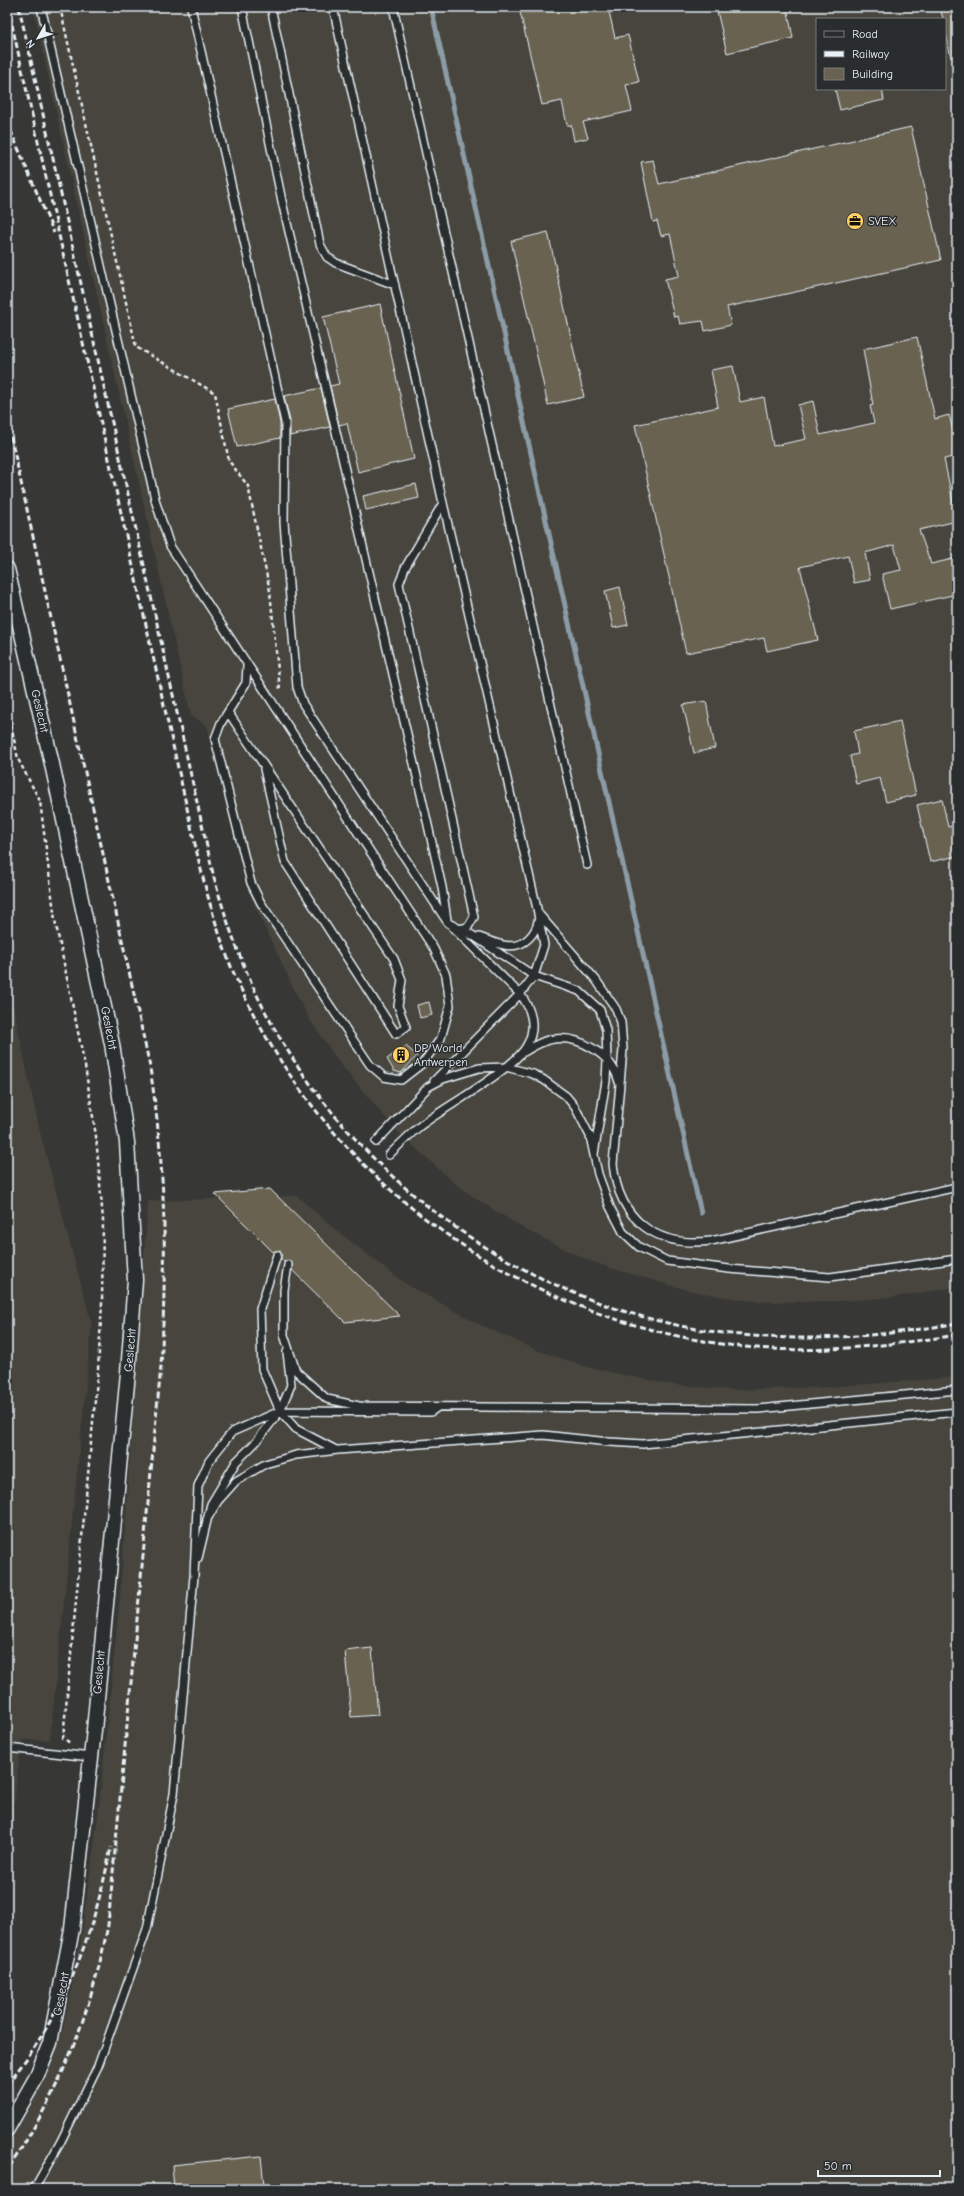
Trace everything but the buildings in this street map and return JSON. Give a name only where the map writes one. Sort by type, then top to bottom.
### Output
[{"type":"street","name":"Geslecht","points":[[7,569],[102,996],[121,1097],[130,1168],[135,1273],[133,1316],[78,1888],[59,2006],[50,2043],[36,2078],[7,2129]]},
{"type":"lane","points":[[41,7],[156,503],[170,546],[282,720],[434,949],[446,975],[450,1006],[441,1038],[423,1064],[401,1080],[384,1077],[370,1065],[261,903],[251,883],[215,739],[228,712],[246,683],[247,666]]},
{"type":"lane","points":[[191,7],[285,422],[284,522],[297,687],[304,704],[448,923],[520,994],[529,1006],[531,1032],[528,1044],[522,1053]]},
{"type":"lane","points":[[242,7],[283,206],[419,783],[442,887],[448,923],[472,935],[510,947],[525,942],[535,931],[538,913]]},
{"type":"lane","points":[[270,7],[320,244],[327,257],[336,263],[395,285]]},
{"type":"lane","points":[[333,7],[443,503],[538,913],[544,945],[534,976],[520,994],[376,1142]]},
{"type":"lane","points":[[393,7],[588,865]]},
{"type":"lane","points":[[443,503],[405,568],[399,584],[474,917],[468,927],[458,929]]},
{"type":"lane","points":[[228,712],[264,769],[394,959],[402,980],[398,1006],[406,1027],[396,1034],[284,862],[264,769]]},
{"type":"lane","points":[[538,913],[596,980],[616,1010],[623,1034],[613,1164],[617,1189],[628,1211],[640,1224],[658,1235],[675,1242],[692,1244],[957,1187]]},
{"type":"lane","points":[[472,935],[534,976],[579,991],[600,1010],[606,1030],[607,1060],[606,1081],[594,1154]]},
{"type":"lane","points":[[389,1155],[420,1126],[506,1067],[522,1053],[536,1044],[549,1040],[563,1038],[574,1039],[585,1045],[607,1060],[614,1069],[620,1088]]},
{"type":"lane","points":[[428,1087],[443,1079],[479,1068],[506,1067],[533,1074],[554,1087],[566,1096],[583,1121],[590,1136],[598,1174],[610,1207],[623,1232],[639,1247],[667,1261],[729,1269],[830,1277],[957,1259]]},
{"type":"lane","points":[[277,1255],[260,1309],[262,1368],[280,1410],[296,1429],[338,1450]]},
{"type":"lane","points":[[194,1576],[211,1504],[236,1462],[257,1441],[280,1410],[291,1385],[284,1335],[284,1290],[288,1265]]},
{"type":"lane","points":[[284,1335],[296,1371],[327,1399],[359,1406],[758,1409],[957,1390]]},
{"type":"lane","points":[[34,2189],[60,2143],[98,2066],[147,1929],[174,1794],[194,1576],[198,1486],[209,1461],[232,1432],[280,1410],[431,1412],[438,1407]]},
{"type":"lane","points":[[207,1519],[218,1501],[236,1481],[265,1464],[296,1456],[338,1450],[543,1435],[643,1444],[957,1412]]},
{"type":"lane","points":[[7,1748],[91,1757]]},
{"type":"path","points":[[60,7],[136,347],[215,393],[230,461],[248,486],[270,591],[282,720]]},
{"type":"path","points":[[7,705],[18,759],[40,801],[55,920],[85,1066],[101,1181],[103,1235],[100,1347],[63,1738],[91,1757]]},
{"type":"shaded area","points":[[33,7],[957,7],[957,1287],[894,1297],[843,1301],[770,1302],[743,1300],[691,1291],[610,1268],[583,1258],[526,1230],[454,1183],[396,1130],[341,1065],[310,1020],[297,996],[248,891],[207,725],[191,716]]},
{"type":"shaded area","points":[[7,977],[40,1132],[92,1325],[50,1740],[21,1740],[7,1872]]},
{"type":"shaded area","points":[[297,1196],[336,1230],[406,1284],[477,1323],[539,1351],[591,1368],[667,1384],[728,1390],[830,1387],[957,1377],[957,2189],[7,2189],[7,2141],[29,2110],[62,2033],[79,1953],[98,1817],[120,1596],[148,1201]]},
{"type":"waterway","points":[[431,7],[701,1213]]},
{"type":"railway","points":[[8,7],[208,897],[221,940],[232,969],[270,1044],[317,1112],[372,1172],[434,1225],[502,1269],[576,1305],[654,1330],[736,1346],[764,1349],[791,1350],[875,1346],[957,1335]]},
{"type":"railway","points":[[19,7],[214,878],[234,940],[259,1000],[280,1038],[320,1097],[366,1151],[418,1199],[476,1241],[537,1276],[602,1304],[671,1324],[741,1335],[768,1337],[822,1338],[876,1334],[930,1328],[957,1323]]},
{"type":"railway","points":[[7,122],[54,233]]},
{"type":"railway","points":[[7,419],[149,1062],[159,1138],[164,1213],[164,1288],[161,1366],[108,1925],[92,1990],[71,2053],[42,2113],[26,2142],[7,2170]]},
{"type":"railway","points":[[7,2084],[27,2058],[45,2030],[74,1972],[96,1911],[111,1847]]},
{"type":"place","name":"SVEX","points":[[855,221]]},
{"type":"place","name":"DP World Antwerpen","points":[[401,1055]]}]
